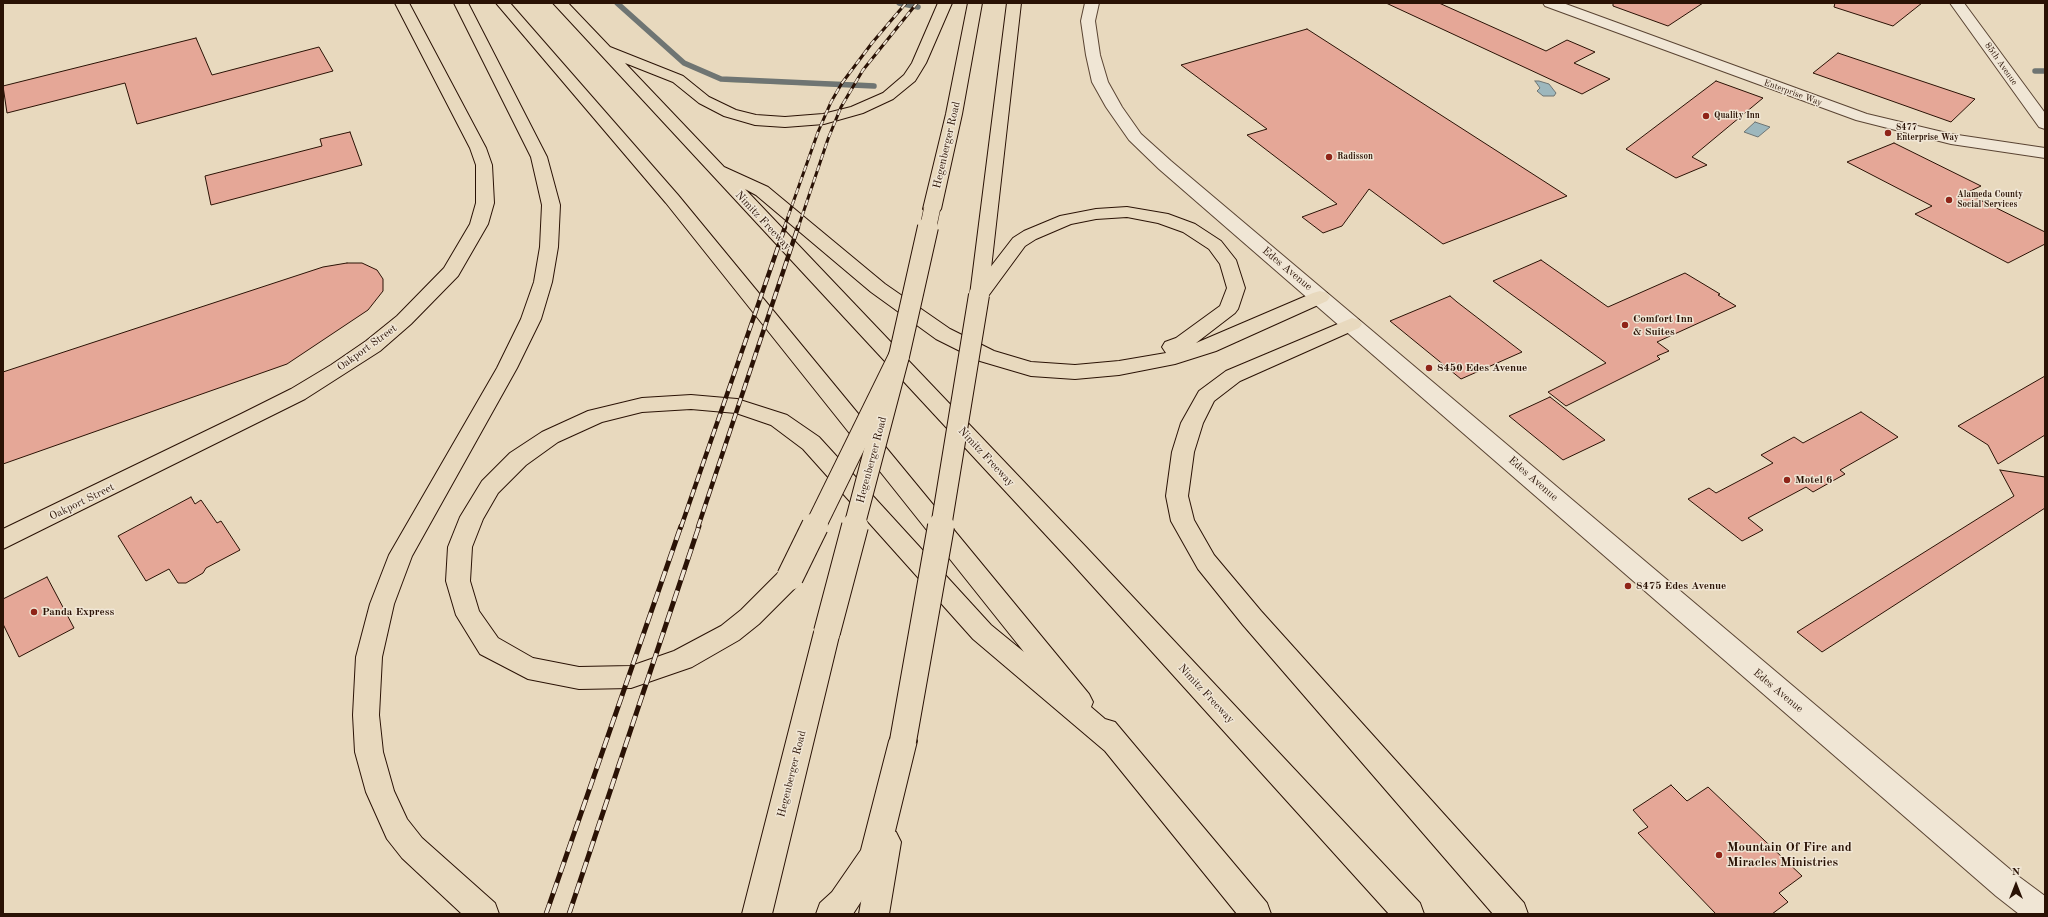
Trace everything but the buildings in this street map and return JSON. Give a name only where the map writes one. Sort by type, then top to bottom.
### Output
[{"type":"main road","name":"Oakport Street","points":[[3,540],[305,390],[367,350],[404,320],[451,272],[467,247],[479,224],[485,203],[486,187],[484,166],[478,148],[402,3]]},
{"type":"main road","points":[[461,3],[539,157],[551,206],[550,247],[543,282],[531,319],[507,368],[401,555],[382,604],[369,657],[366,715],[369,752],[380,792],[397,829],[412,848],[484,914]]},
{"type":"main road","points":[[502,3],[672,199],[1113,742],[1256,914]]},
{"type":"main road","name":"Nimitz Freeway","points":[[560,3],[710,165],[1078,554],[1409,914]]},
{"type":"main road","points":[[602,49],[678,79],[704,100],[730,113],[755,120],[785,122],[824,118],[857,110],[888,96],[910,78],[919,63],[945,3]]},
{"type":"main road","name":"Hegenberger Road","points":[[757,914],[827,632],[899,356],[954,114],[974,3]]},
{"type":"main road","points":[[874,914],[930,592],[979,295],[1014,3]]},
{"type":"main road","points":[[710,165],[762,191],[878,288],[943,334],[987,356],[1031,369],[1075,372],[1119,368],[1168,359],[1209,346],[1320,297]]},
{"type":"main road","points":[[979,295],[1019,242],[1066,220],[1096,214],[1127,212],[1162,218],[1190,228],[1215,245],[1229,264],[1236,288],[1228,309],[1183,344],[1119,368]]},
{"type":"main road","points":[[1352,324],[1232,376],[1206,396],[1192,423],[1183,452],[1177,496],[1183,521],[1206,562],[1252,618],[1513,914]]},
{"type":"main road","points":[[899,356],[790,577],[750,617],[730,633],[683,659],[631,677],[579,678],[528,668],[489,646],[468,615],[458,581],[460,546],[472,516],[490,486],[518,459],[550,437],[596,416],[642,405],[691,402],[737,406],[779,420],[811,443],[836,469],[982,632],[1113,742]]},
{"type":"main road","points":[[830,914],[842,903],[874,856],[903,741]]},
{"type":"street","name":"Edes Avenue","points":[[1092,3],[1088,21],[1093,54],[1100,82],[1114,107],[1136,137],[1165,166],[1352,324],[2007,886],[2044,914]]},
{"type":"street","name":"Enterprise Way","points":[[1550,3],[1862,117],[1951,139],[2045,153]]},
{"type":"street","name":"85th Avenue","points":[[1957,3],[2045,124]]},
{"type":"green space","points":[[721,79],[874,83],[870,88],[724,82]]},
{"type":"water","points":[[1535,81],[1549,84],[1556,93],[1554,96],[1543,96],[1537,91],[1540,88]]},
{"type":"water","points":[[1755,122],[1770,127],[1758,137],[1744,132]]},
{"type":"waterway","points":[[617,3],[684,63],[721,79],[874,86]]},
{"type":"waterway","points":[[899,3],[918,7]]},
{"type":"waterway","points":[[2035,71],[2045,71]]},
{"type":"railway","points":[[784,228],[818,132],[831,102],[842,83],[872,43],[906,3]]},
{"type":"railway","points":[[798,228],[828,139],[841,107],[863,70],[917,3]]},
{"type":"railway","points":[[681,527],[785,227]]},
{"type":"railway","points":[[698,527],[798,227]]},
{"type":"railway","points":[[546,914],[681,526]]},
{"type":"railway","points":[[569,914],[699,526]]},
{"type":"place","name":"Quality Inn","points":[[1706,116]]},
{"type":"place","name":"8477 Enterprise Way","points":[[1888,133]]},
{"type":"place","name":"Radisson","points":[[1329,157]]},
{"type":"place","name":"Alameda County Social Services","points":[[1949,200]]},
{"type":"place","name":"Comfort Inn & Suites","points":[[1625,325]]},
{"type":"place","name":"8450 Edes Avenue","points":[[1429,368]]},
{"type":"place","name":"Motel 6","points":[[1787,480]]},
{"type":"place","name":"8475 Edes Avenue","points":[[1628,586]]},
{"type":"place","name":"Panda Express","points":[[34,612]]},
{"type":"place","name":"Mountain Of Fire and Miracles Ministries","points":[[1719,855]]}]
